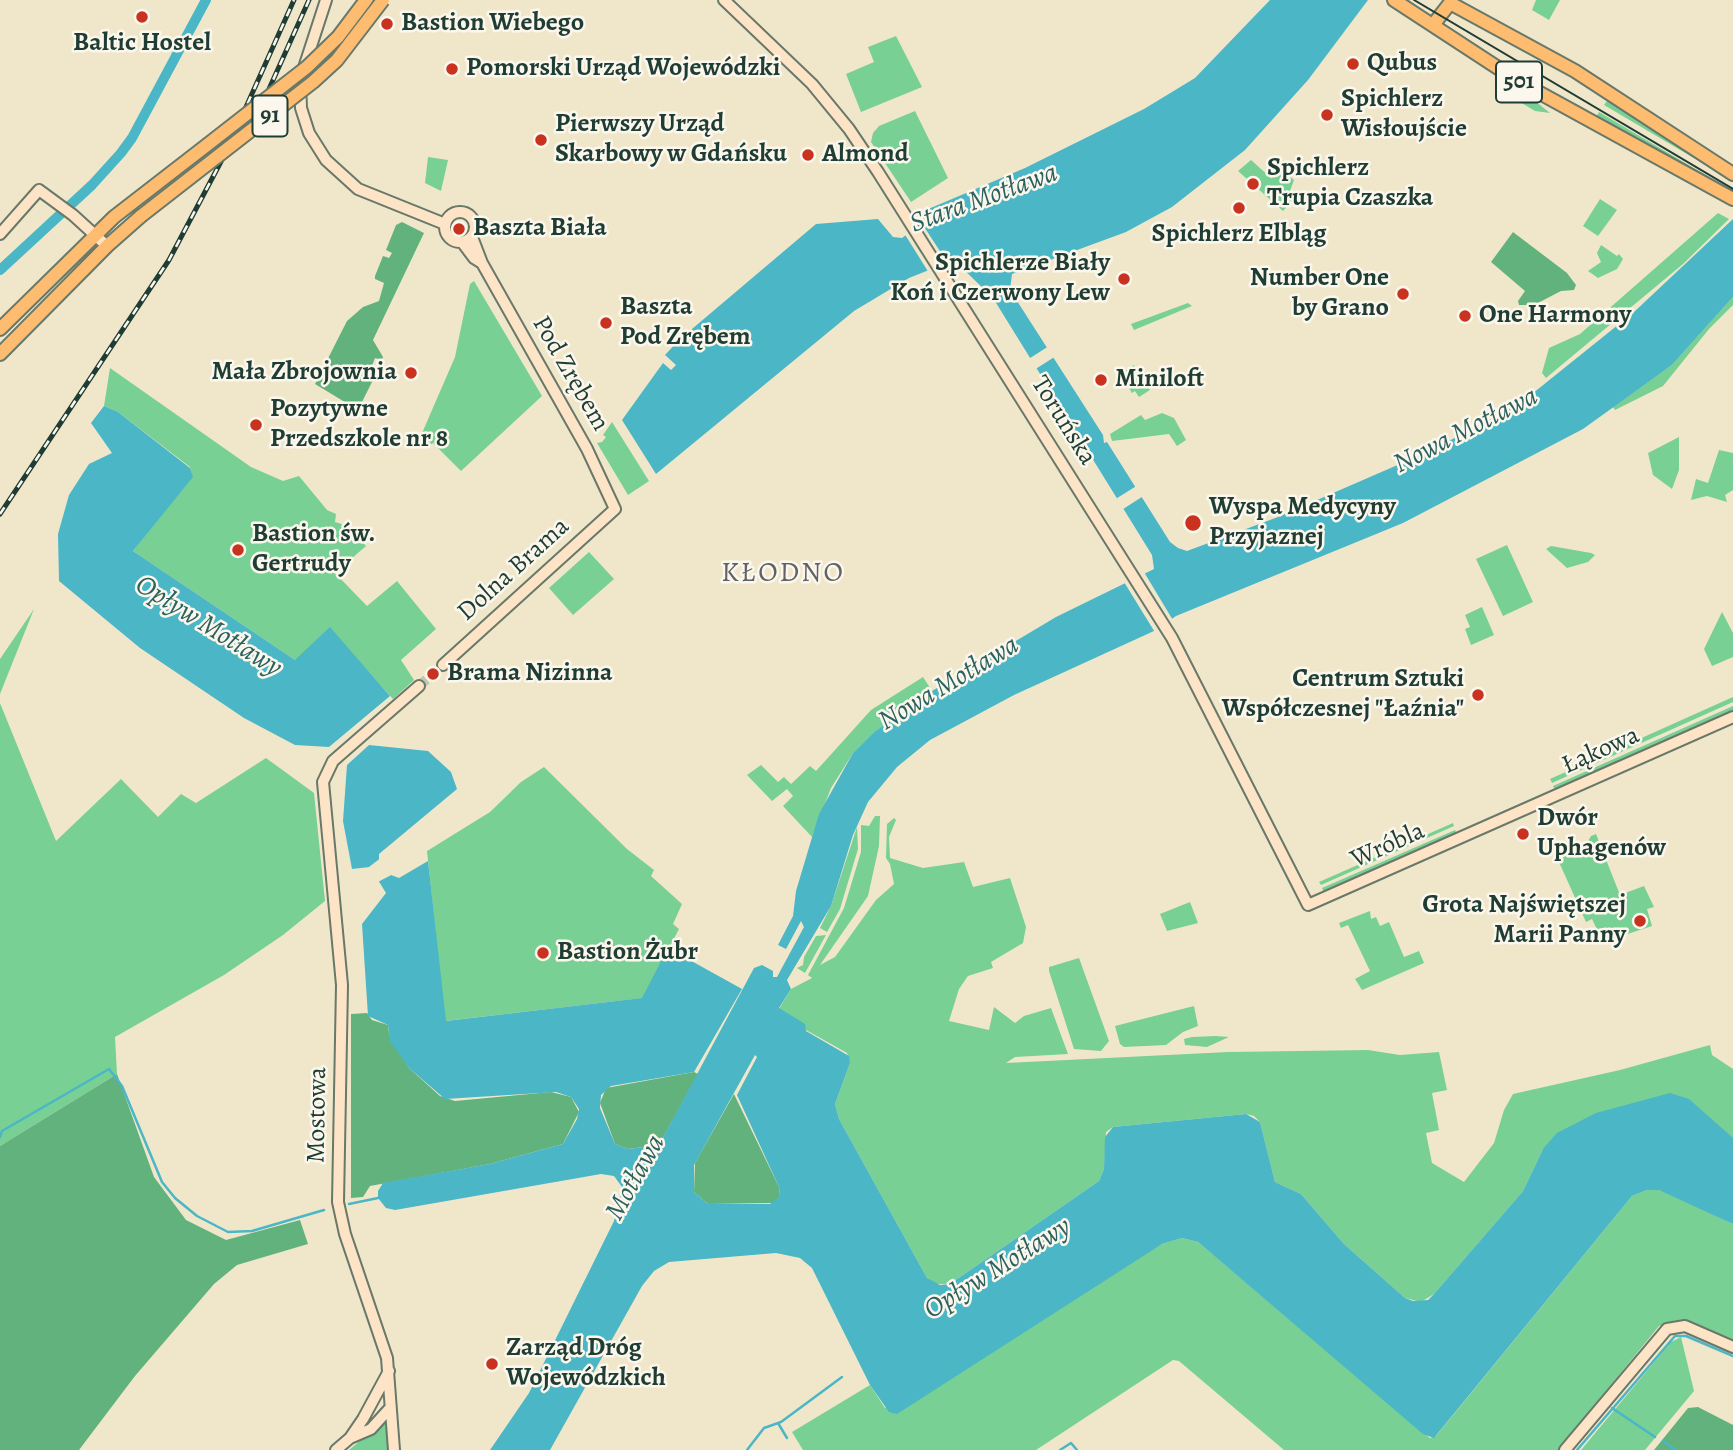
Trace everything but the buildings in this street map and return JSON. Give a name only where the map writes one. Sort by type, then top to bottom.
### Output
[{"type":"main road","name":"91","points":[[0,329],[95,235],[307,67],[338,37],[366,0]]},
{"type":"main road","name":"91","points":[[107,246],[329,67],[366,25],[383,0]]},
{"type":"main road","name":"501","points":[[1394,0],[1530,88],[1733,199]]},
{"type":"main road","name":"501","points":[[1433,25],[1450,3],[1575,71],[1733,174]]},
{"type":"main road","points":[[0,354],[107,246]]},
{"type":"street","points":[[326,0],[300,80],[305,122],[317,147],[335,171],[358,189],[446,221]]},
{"type":"street","name":"Toruńska","points":[[724,0],[817,90],[860,145],[1168,633],[1307,905]]},
{"type":"street","points":[[0,234],[39,190],[79,220],[107,246]]},
{"type":"street","points":[[454,212],[467,213],[475,225],[467,239],[449,238],[446,221],[454,212]]},
{"type":"street","name":"Pod Zrębem","points":[[467,239],[474,258],[482,263],[578,434],[615,509]]},
{"type":"street","name":"Dolna Brama","points":[[443,665],[615,509]]},
{"type":"street","name":"Mostowa","points":[[394,1450],[388,1371],[383,1344],[345,1234],[338,1202],[342,985],[324,775],[333,761],[419,686]]},
{"type":"street","name":"Łąkowa","points":[[1487,827],[1733,717]]},
{"type":"street","name":"Wróbla","points":[[1307,905],[1487,827]]},
{"type":"street","points":[[1565,1450],[1667,1329],[1675,1326],[1690,1327],[1733,1347]]},
{"type":"street","points":[[336,1450],[349,1438],[388,1371]]},
{"type":"street","points":[[349,1438],[371,1429],[390,1408]]},
{"type":"green space","points":[[1536,0],[1560,0],[1549,20],[1532,10]]},
{"type":"green space","points":[[896,36],[922,87],[861,112],[846,74],[874,62],[868,47]]},
{"type":"green space","points":[[1506,88],[1530,97],[1550,113],[1535,111],[1510,96]]},
{"type":"green space","points":[[1609,98],[1715,168],[1714,170],[1604,105]]},
{"type":"green space","points":[[915,111],[948,178],[911,202],[871,142],[873,133],[879,126]]},
{"type":"green space","points":[[1599,112],[1709,177],[1709,178],[1595,119]]},
{"type":"green space","points":[[428,157],[448,160],[441,191],[425,183]]},
{"type":"green space","points":[[1251,160],[1271,178],[1281,169],[1294,180],[1289,194],[1294,199],[1283,211],[1238,171]]},
{"type":"green space","points":[[1600,199],[1617,210],[1598,236],[1583,226]]},
{"type":"green space","points":[[1718,213],[1729,219],[1683,264],[1546,378],[1542,373],[1549,348],[1580,334]]},
{"type":"green space","points":[[402,222],[424,233],[373,340],[383,357],[382,360],[375,358],[370,371],[376,374],[358,410],[315,384],[347,321],[363,307],[379,301],[384,283],[375,279],[375,276],[383,256],[389,258],[392,253],[386,250],[396,225]]},
{"type":"green space","points":[[1513,232],[1567,273],[1576,285],[1574,290],[1561,291],[1534,305],[1519,305],[1518,301],[1525,291],[1491,262]]},
{"type":"green space","points":[[1601,245],[1623,259],[1617,269],[1598,278],[1588,271],[1601,262],[1597,253]]},
{"type":"green space","points":[[474,281],[542,396],[461,471],[433,443],[427,447],[419,440],[455,357],[470,284]]},
{"type":"green space","points":[[1733,297],[1733,305],[1709,329],[1663,386],[1615,410],[1613,407],[1672,365]]},
{"type":"green space","points":[[1188,303],[1192,306],[1134,330],[1131,324]]},
{"type":"green space","points":[[1134,365],[1150,390],[1139,397],[1135,391],[1132,393],[1120,374]]},
{"type":"green space","points":[[110,368],[251,467],[283,481],[299,476],[327,510],[336,514],[335,522],[348,526],[366,546],[335,573],[367,606],[397,581],[436,629],[401,660],[414,680],[393,699],[340,640],[295,660],[133,551],[192,476],[190,467],[118,412],[104,406]]},
{"type":"green space","points":[[1162,413],[1174,418],[1186,440],[1177,446],[1169,434],[1112,441],[1110,434],[1141,415],[1145,420]]},
{"type":"green space","points":[[612,422],[649,481],[628,495],[597,443],[606,437],[603,435]]},
{"type":"green space","points":[[1679,437],[1679,470],[1672,489],[1653,475],[1648,453]]},
{"type":"green space","points":[[1719,450],[1733,453],[1733,490],[1725,495],[1727,502],[1707,496],[1691,500],[1696,479],[1708,483]]},
{"type":"green space","points":[[1507,545],[1533,602],[1503,616],[1476,559]]},
{"type":"green space","points":[[1551,546],[1595,555],[1588,562],[1567,568],[1546,549]]},
{"type":"green space","points":[[589,552],[614,579],[573,615],[549,588]]},
{"type":"green space","points":[[1482,607],[1494,635],[1471,645],[1465,629],[1470,627],[1465,615]]},
{"type":"green space","points":[[34,609],[0,694],[0,659]]},
{"type":"green space","points":[[1722,612],[1733,633],[1733,657],[1712,666],[1704,649]]},
{"type":"green space","points":[[923,677],[932,691],[874,732],[853,753],[831,788],[812,837],[783,806],[793,796],[787,789],[772,801],[747,775],[761,765],[778,782],[784,777],[791,784],[810,766],[816,771],[871,710]]},
{"type":"green space","points":[[1733,697],[1733,702],[1552,783],[1550,779]]},
{"type":"green space","points":[[0,703],[56,841],[121,779],[158,817],[181,794],[196,803],[266,758],[314,793],[325,901],[283,935],[224,975],[115,1037],[117,1074],[0,1146]]},
{"type":"green space","points":[[1733,706],[1733,711],[1555,790],[1553,786]]},
{"type":"green space","points":[[544,767],[627,849],[654,870],[651,876],[682,904],[673,924],[679,929],[643,998],[445,1021],[427,851],[490,812],[521,782]]},
{"type":"green space","points":[[875,816],[880,816],[879,846],[868,896],[820,965],[835,957],[876,900],[894,884],[886,858],[887,824],[894,818],[896,820],[889,837],[890,858],[923,868],[964,862],[973,887],[1010,878],[1026,927],[1023,943],[991,962],[993,968],[968,976],[959,989],[949,1021],[989,1030],[994,1007],[1015,1023],[1024,1016],[1051,1008],[1068,1054],[1015,1057],[1006,1063],[1228,1052],[1368,1050],[1400,1055],[1439,1052],[1447,1090],[1432,1093],[1439,1130],[1426,1133],[1432,1163],[1464,1182],[1494,1143],[1504,1110],[1513,1094],[1620,1070],[1710,1045],[1712,1055],[1733,1069],[1733,1138],[1543,1149],[1523,1191],[1434,1294],[1421,1302],[1405,1298],[1344,1244],[1301,1194],[1275,1182],[1260,1122],[1254,1116],[1246,1114],[1113,1127],[1106,1132],[1104,1169],[1099,1181],[950,1284],[935,1284],[927,1278],[839,1119],[835,1104],[850,1063],[847,1053],[806,1030],[779,1009],[791,989],[812,978],[808,975],[844,908],[861,852],[861,825],[869,826]]},
{"type":"green space","points":[[1453,823],[1454,826],[1321,885],[1319,882]]},
{"type":"green space","points":[[857,827],[858,849],[840,909],[827,932],[820,928],[831,906]]},
{"type":"green space","points":[[1455,830],[1457,834],[1324,893],[1322,888]]},
{"type":"green space","points":[[1596,834],[1620,895],[1644,886],[1654,907],[1647,909],[1652,926],[1606,941],[1603,931],[1598,932],[1592,919],[1586,922],[1558,860],[1562,853],[1587,843],[1591,836]]},
{"type":"green space","points":[[1190,902],[1198,923],[1167,931],[1160,914]]},
{"type":"green space","points":[[1370,911],[1371,919],[1376,917],[1380,926],[1389,922],[1404,957],[1419,951],[1424,963],[1362,990],[1355,979],[1370,971],[1348,925],[1341,928],[1339,923]]},
{"type":"green space","points":[[826,935],[805,973],[797,968],[803,965],[804,957],[816,936]]},
{"type":"green space","points":[[1079,958],[1109,1041],[1101,1051],[1074,1049],[1049,971],[1049,967]]},
{"type":"green space","points":[[1194,1006],[1198,1026],[1183,1032],[1166,1045],[1124,1047],[1120,1044],[1115,1026]]},
{"type":"green space","points":[[367,1013],[372,1020],[388,1025],[389,1034],[409,1068],[440,1096],[455,1101],[551,1092],[571,1097],[579,1112],[563,1144],[490,1164],[370,1186],[363,1197],[351,1198],[351,1014]]},
{"type":"green space","points":[[1229,1037],[1207,1047],[1185,1045],[1184,1039]]},
{"type":"green space","points":[[694,1072],[698,1074],[659,1145],[628,1149],[615,1144],[600,1103],[606,1088]]},
{"type":"green space","points":[[117,1074],[154,1177],[186,1220],[226,1240],[300,1220],[308,1244],[237,1265],[214,1284],[135,1376],[79,1450],[0,1450],[0,1146]]},
{"type":"green space","points":[[734,1094],[779,1187],[780,1196],[774,1203],[708,1204],[694,1192],[695,1163]]},
{"type":"green space","points":[[1647,1190],[1659,1190],[1673,1195],[1733,1224],[1733,1341],[1689,1322],[1659,1326],[1558,1450],[1284,1450],[1179,1361],[1173,1360],[1036,1450],[803,1450],[792,1432],[870,1385],[885,1408],[1162,1244],[1182,1238],[1198,1242],[1430,1438],[1436,1436],[1632,1196]]},
{"type":"green space","points":[[1681,1337],[1694,1391],[1645,1450],[1581,1450],[1671,1342]]},
{"type":"green space","points":[[1698,1407],[1733,1425],[1733,1450],[1654,1450],[1688,1408]]},
{"type":"green space","points":[[384,1421],[387,1423],[388,1450],[349,1450]]},
{"type":"water","points":[[1270,0],[1368,0],[1308,80],[1245,150],[1172,207],[1126,232],[1012,274],[1010,290],[1103,435],[1104,443],[1107,442],[1170,542],[1178,548],[1187,551],[1278,517],[1432,450],[1522,402],[1634,312],[1733,219],[1733,297],[1672,365],[1583,429],[1403,523],[1176,616],[1154,631],[1014,695],[930,740],[897,767],[868,802],[853,835],[831,906],[787,980],[791,989],[779,1008],[805,1024],[806,1031],[849,1056],[850,1063],[835,1104],[839,1119],[927,1278],[940,1285],[950,1284],[1099,1181],[1104,1169],[1105,1137],[1113,1127],[1246,1114],[1260,1122],[1275,1182],[1301,1194],[1344,1244],[1405,1298],[1413,1301],[1428,1300],[1434,1294],[1523,1191],[1543,1149],[1557,1133],[1596,1113],[1670,1093],[1689,1099],[1733,1138],[1733,1224],[1659,1190],[1647,1190],[1632,1196],[1434,1438],[1423,1434],[1198,1242],[1182,1238],[1162,1244],[897,1414],[889,1412],[870,1385],[812,1268],[800,1258],[776,1253],[669,1262],[654,1271],[642,1286],[550,1450],[490,1450],[529,1393],[614,1221],[622,1187],[614,1176],[601,1174],[395,1210],[386,1208],[378,1198],[378,1191],[383,1183],[490,1164],[563,1144],[577,1119],[579,1109],[571,1097],[556,1092],[445,1099],[409,1068],[390,1041],[388,1025],[368,1016],[362,924],[386,893],[370,867],[352,869],[343,821],[347,765],[369,745],[428,751],[451,772],[457,789],[379,854],[379,860],[391,875],[399,878],[428,861],[446,1021],[642,998],[668,948],[742,989],[694,1072],[611,1086],[601,1095],[600,1108],[615,1144],[628,1149],[659,1145],[754,968],[762,965],[773,971],[773,977],[777,977],[804,927],[801,921],[786,949],[778,945],[793,916],[796,891],[819,814],[853,753],[874,732],[932,691],[1056,617],[1154,569],[1152,555],[993,298],[954,260],[909,278],[854,311],[656,474],[622,420],[663,363],[671,370],[676,365],[665,355],[679,340],[816,224],[878,219],[893,237],[902,238],[922,223],[926,210],[1025,168],[1144,109],[1195,78]],"holes":[[[755,1055],[757,1057],[737,1095],[779,1187],[780,1196],[770,1204],[708,1204],[694,1192],[694,1165]]]},
{"type":"water","name":"Opływ Motławy","points":[[104,406],[118,412],[190,468],[193,477],[133,551],[295,660],[330,627],[390,696],[329,747],[295,745],[244,718],[140,648],[59,581],[58,534],[69,495],[89,464],[112,453],[91,423]]},
{"type":"pier","points":[[919,219],[949,265],[929,273],[904,233]]},
{"type":"pier","points":[[1049,346],[1056,356],[1034,370],[1027,360]]},
{"type":"pier","points":[[1138,485],[1145,495],[1120,511],[1114,500]]},
{"type":"pier","points":[[1144,572],[1174,622],[1156,634],[1124,582]]},
{"type":"pier","points":[[382,857],[395,873],[376,883],[365,870]]},
{"type":"waterway","points":[[0,270],[92,185],[121,153],[132,138],[206,0]]},
{"type":"waterway","points":[[0,1137],[2,1131],[109,1069],[122,1086],[162,1182],[175,1198],[197,1216],[228,1232],[252,1231],[324,1210]]},
{"type":"waterway","points":[[349,1204],[378,1198]]},
{"type":"waterway","points":[[1577,1450],[1675,1336],[1686,1336],[1733,1356]]},
{"type":"waterway","points":[[747,1450],[764,1428],[781,1422],[842,1377]]},
{"type":"waterway","points":[[1612,1408],[1655,1437]]},
{"type":"waterway","points":[[778,1423],[787,1438]]},
{"type":"waterway","points":[[1663,1441],[1676,1450]]},
{"type":"waterway","points":[[1060,1450],[1071,1443],[1077,1450]]},
{"type":"tunnel","points":[[419,686],[443,665]]},
{"type":"tram line","points":[[1414,0],[1733,189]]},
{"type":"railway","points":[[0,514],[169,260],[225,154],[294,0]]},
{"type":"railway","points":[[247,138],[309,0]]},
{"type":"place","name":"Baltic Hostel","points":[[142,17]]},
{"type":"place","name":"Bastion Wiebego","points":[[387,24]]},
{"type":"place","name":"Qubus","points":[[1353,64]]},
{"type":"place","name":"Pomorski Urząd Wojewódzki","points":[[452,69]]},
{"type":"place","name":"Spichlerz Wisłoujście","points":[[1327,115]]},
{"type":"place","name":"Pierwszy Urząd Skarbowy w Gdańsku","points":[[541,140]]},
{"type":"place","name":"Almond","points":[[808,155]]},
{"type":"place","name":"Spichlerz Trupia Czaszka","points":[[1253,184]]},
{"type":"place","name":"Spichlerz Elbląg","points":[[1239,208]]},
{"type":"place","name":"Baszta Biała","points":[[459,229]]},
{"type":"place","name":"Spichlerze Biały Koń i Czerwony Lew","points":[[1124,279]]},
{"type":"place","name":"Number One by Grano","points":[[1403,294]]},
{"type":"place","name":"One Harmony","points":[[1465,316]]},
{"type":"place","name":"Baszta Pod Zrębem","points":[[606,323]]},
{"type":"place","name":"Mała Zbrojownia","points":[[411,373]]},
{"type":"place","name":"Miniloft","points":[[1101,380]]},
{"type":"place","name":"Pozytywne Przedszkole nr 8","points":[[256,425]]},
{"type":"place","name":"Wyspa Medycyny Przyjaznej","points":[[1193,523]]},
{"type":"place","name":"Bastion św. Gertrudy","points":[[238,550]]},
{"type":"place","name":"Brama Nizinna","points":[[433,674]]},
{"type":"place","name":"Centrum Sztuki Współczesnej \"Łaźnia\"","points":[[1478,695]]},
{"type":"place","name":"Dwór Uphagenów","points":[[1523,834]]},
{"type":"place","name":"Grota Najświętszej Marii Panny","points":[[1640,921]]},
{"type":"place","name":"Bastion Żubr","points":[[543,953]]},
{"type":"place","name":"Zarząd Dróg Wojewódzkich","points":[[492,1364]]},
{"type":"district","name":"KŁODNO","points":[[783,574]]},
{"type":"water label","name":"Stara Motława","points":[[984,199]]},
{"type":"water label","name":"Nowa Motława","points":[[1466,431]]},
{"type":"water label","name":"Nowa Motława","points":[[949,684]]},
{"type":"water label","name":"Motława","points":[[636,1178]]}]
